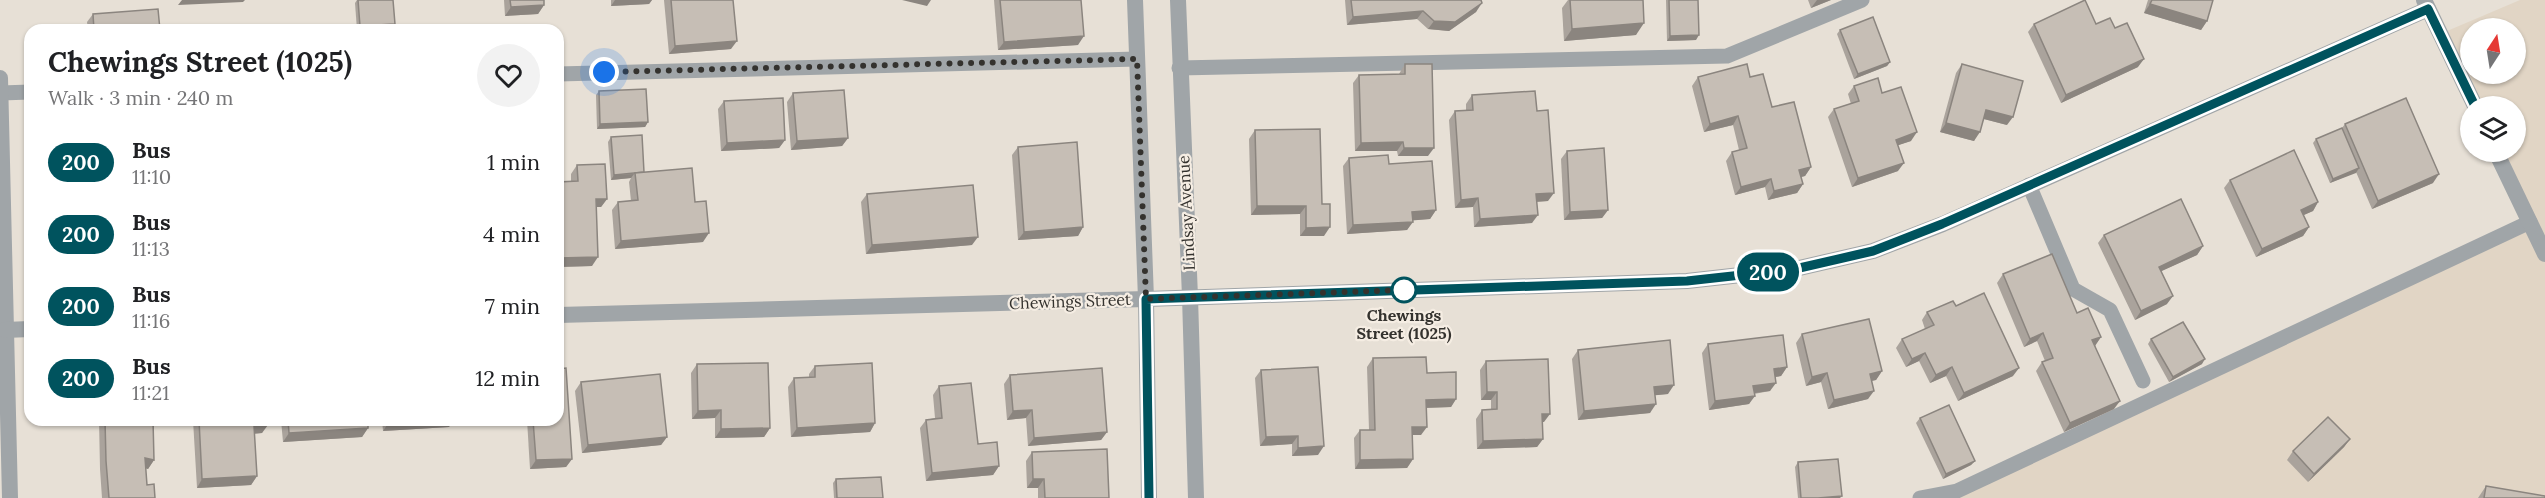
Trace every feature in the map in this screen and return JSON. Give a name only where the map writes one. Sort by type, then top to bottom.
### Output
[{"type":"street","points":[[1135,0],[1146,299],[1149,498]]},
{"type":"street","name":"Lindsay Avenue","points":[[1178,0],[1196,498]]},
{"type":"street","points":[[2426,5],[2470,96]]},
{"type":"street","name":"Chewings Street","points":[[564,315],[1687,281],[1795,269],[1873,251],[1942,224],[2426,5]]},
{"type":"street","points":[[0,78],[10,498]]},
{"type":"street","points":[[2501,162],[2530,222],[2543,243]]},
{"type":"street","points":[[5,330],[24,329]]},
{"type":"lane","points":[[1179,68],[1727,56],[1862,0]]},
{"type":"lane","points":[[564,74],[1137,59]]},
{"type":"lane","points":[[1,93],[24,92]]},
{"type":"lane","points":[[2029,185],[2073,289],[2110,310],[2143,381]]},
{"type":"lane","points":[[1920,498],[1957,490],[2530,222]]},
{"type":"shaded area","points":[[2520,0],[2545,0],[2545,498],[1920,498],[1957,490],[2530,222],[2501,162],[2526,162],[2526,96],[2470,96],[2464,84],[2526,84],[2526,18],[2478,18]]},
{"type":"shaded area","points":[[2460,26],[2460,75],[2440,34]]},
{"type":"building","points":[[358,0],[393,0],[395,24],[360,24]]},
{"type":"building","points":[[510,0],[544,0],[544,5],[511,7]]},
{"type":"building","points":[[671,0],[733,0],[737,41],[675,46]]},
{"type":"building","points":[[1000,0],[1081,0],[1084,36],[1004,42]]},
{"type":"building","points":[[1351,0],[1481,0],[1482,3],[1455,22],[1434,21],[1423,11],[1353,17]]},
{"type":"building","points":[[1570,0],[1643,0],[1644,23],[1572,29]]},
{"type":"building","points":[[1669,0],[1698,0],[1699,35],[1670,36]]},
{"type":"building","points":[[2085,0],[2096,24],[2110,18],[2115,28],[2127,23],[2144,59],[2066,95],[2034,24]]},
{"type":"building","points":[[2152,0],[2213,0],[2207,21],[2150,4]]},
{"type":"building","points":[[158,9],[159,24],[94,24],[93,14]]},
{"type":"building","points":[[1873,17],[1890,62],[1858,74],[1840,30]]},
{"type":"building","points":[[1405,64],[1432,64],[1434,148],[1404,148],[1403,142],[1361,143],[1359,75],[1405,74]]},
{"type":"building","points":[[1747,64],[1750,77],[1763,74],[1772,107],[1794,102],[1811,167],[1799,170],[1803,184],[1774,191],[1771,179],[1741,187],[1732,152],[1747,148],[1738,116],[1710,124],[1698,77]]},
{"type":"building","points":[[1962,64],[2023,81],[2013,117],[1986,110],[1980,132],[1946,123]]},
{"type":"building","points":[[1878,78],[1882,93],[1901,87],[1917,132],[1896,140],[1904,163],[1858,178],[1834,109],[1859,101],[1854,86]]},
{"type":"building","points":[[646,89],[648,122],[600,124],[599,91]]},
{"type":"building","points":[[844,90],[848,138],[797,141],[793,93]]},
{"type":"building","points":[[1535,91],[1537,111],[1548,110],[1554,193],[1536,194],[1538,215],[1480,219],[1478,198],[1461,200],[1455,111],[1473,110],[1472,95]]},
{"type":"building","points":[[783,98],[785,140],[727,143],[724,101]]},
{"type":"building","points":[[2406,98],[2439,174],[2378,201],[2345,124]]},
{"type":"building","points":[[2342,128],[2359,168],[2333,179],[2316,139]]},
{"type":"building","points":[[1320,129],[1322,204],[1330,204],[1330,227],[1306,228],[1306,206],[1257,206],[1255,130]]},
{"type":"building","points":[[642,135],[644,172],[614,175],[611,137]]},
{"type":"building","points":[[1077,142],[1083,227],[1024,232],[1018,147]]},
{"type":"building","points":[[1604,148],[1608,210],[1570,212],[1567,151]]},
{"type":"building","points":[[2294,150],[2318,202],[2301,210],[2309,227],[2262,249],[2230,180]]},
{"type":"building","points":[[1388,155],[1389,164],[1432,161],[1436,210],[1412,212],[1413,222],[1353,225],[1349,158]]},
{"type":"building","points":[[605,164],[607,199],[596,199],[598,257],[564,258],[564,182],[578,181],[577,165]]},
{"type":"building","points":[[692,168],[695,202],[706,201],[709,233],[621,241],[618,202],[638,200],[635,173]]},
{"type":"building","points":[[973,185],[978,237],[872,245],[867,194]]},
{"type":"building","points":[[2181,199],[2203,246],[2159,267],[2173,296],[2141,311],[2104,235]]},
{"type":"building","points":[[2052,254],[2077,313],[2088,308],[2101,337],[2092,340],[2120,401],[2070,423],[2042,362],[2053,358],[2043,333],[2030,339],[2003,274]]},
{"type":"building","points":[[1984,293],[2019,368],[1964,393],[1952,367],[1936,375],[1925,353],[1912,359],[1902,339],[1934,325],[1927,312],[1953,301],[1956,306]]},
{"type":"building","points":[[1869,319],[1882,371],[1870,374],[1874,391],[1834,400],[1827,373],[1812,377],[1802,334]]},
{"type":"building","points":[[2183,322],[2205,359],[2173,377],[2151,339]]},
{"type":"building","points":[[1783,335],[1787,367],[1774,369],[1776,383],[1753,386],[1755,396],[1715,401],[1708,344]]},
{"type":"building","points":[[1670,340],[1674,385],[1654,387],[1656,404],[1584,411],[1578,350]]},
{"type":"building","points":[[1426,357],[1427,373],[1456,372],[1456,399],[1426,400],[1427,427],[1412,427],[1413,459],[1360,460],[1360,430],[1375,430],[1373,358]]},
{"type":"building","points":[[1548,359],[1550,414],[1542,414],[1543,439],[1483,441],[1482,410],[1497,409],[1497,392],[1487,392],[1486,361]]},
{"type":"building","points":[[768,363],[770,428],[721,429],[721,410],[698,411],[697,364]]},
{"type":"building","points":[[872,363],[875,423],[797,428],[794,378],[815,377],[815,366]]},
{"type":"building","points":[[1318,367],[1324,446],[1298,448],[1298,436],[1266,437],[1261,370]]},
{"type":"building","points":[[564,368],[566,368],[572,459],[536,460],[533,426],[564,426]]},
{"type":"building","points":[[1102,368],[1107,432],[1034,438],[1032,410],[1013,411],[1010,375]]},
{"type":"building","points":[[660,374],[667,437],[588,445],[581,382]]},
{"type":"building","points":[[971,383],[978,444],[997,442],[999,466],[932,473],[926,420],[942,418],[939,386]]},
{"type":"building","points":[[1949,405],[1975,461],[1946,474],[1920,418]]},
{"type":"building","points":[[2328,417],[2350,439],[2314,474],[2293,451]]},
{"type":"building","points":[[105,426],[153,426],[154,460],[145,458],[147,485],[154,484],[155,498],[109,498]]},
{"type":"building","points":[[199,426],[254,426],[257,476],[202,479]]},
{"type":"building","points":[[288,426],[368,426],[368,428],[289,433]]},
{"type":"building","points":[[1107,449],[1109,498],[1045,498],[1044,479],[1033,479],[1032,452]]},
{"type":"building","points":[[1838,459],[1842,496],[1801,498],[1798,462]]},
{"type":"building","points":[[881,477],[883,498],[837,498],[836,479]]},
{"type":"building","points":[[2486,486],[2545,496],[2545,498],[2484,498]]},
{"type":"bus line","name":"200","points":[[1149,498],[1146,299],[1687,281],[1795,269],[1873,251],[1942,224],[2428,9],[2470,96]]},
{"type":"place","name":"Chewings Street (1025)","points":[[1404,290]]},
{"type":"route","points":[[604,72],[1137,59],[1146,299],[1404,290]]}]
